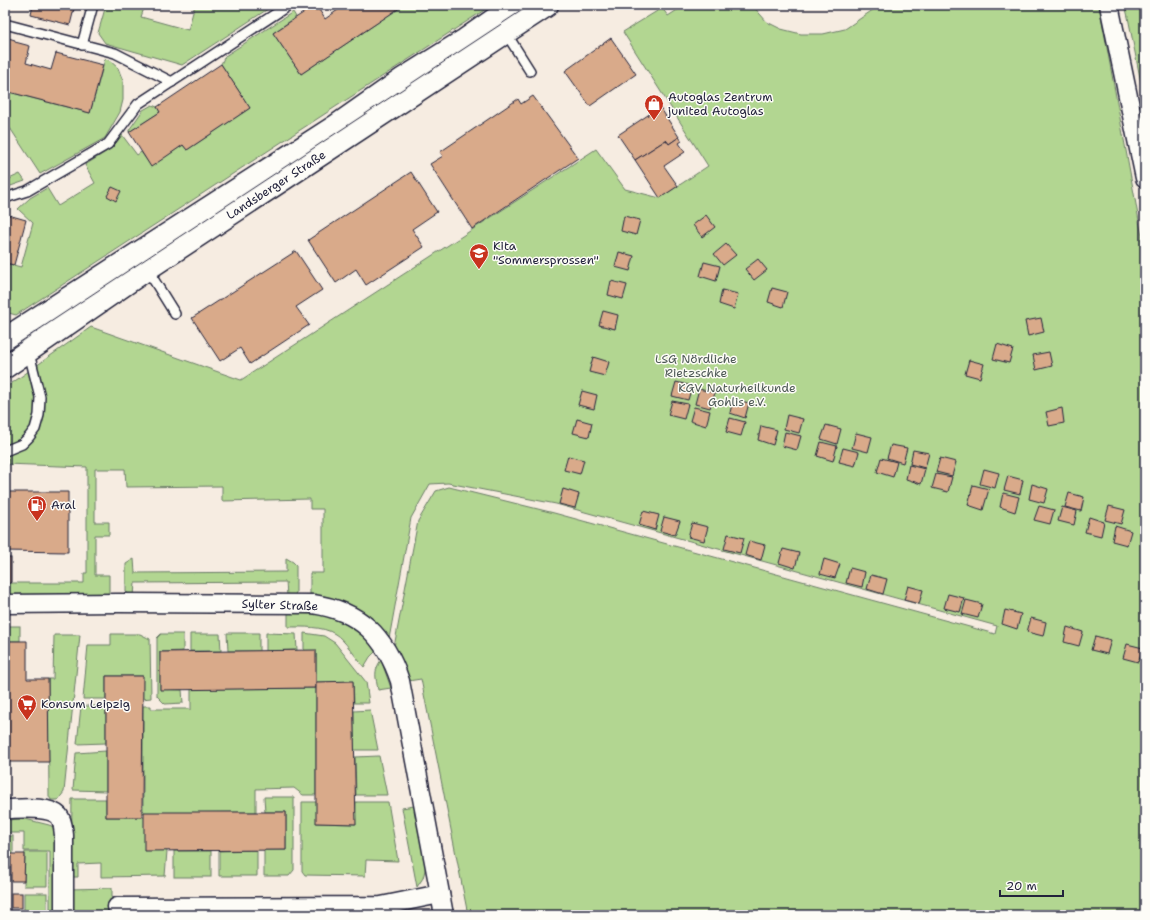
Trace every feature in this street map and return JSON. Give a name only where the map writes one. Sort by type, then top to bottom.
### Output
[{"type":"street","name":"Landsberger Straße","points":[[10,337],[336,126],[403,79],[465,40],[515,5]]},
{"type":"street","name":"Landsberger Straße","points":[[5,367],[147,269],[547,5]]},
{"type":"street","points":[[1110,5],[1145,178]]},
{"type":"street","name":"Sylter Straße","points":[[5,604],[313,604],[341,611],[363,624],[376,636],[386,649],[393,662],[400,681],[444,915]]},
{"type":"street","points":[[5,809],[44,809],[58,816],[62,822],[64,835],[64,915]]},
{"type":"street","points":[[117,908],[381,906],[440,894]]},
{"type":"lane","points":[[82,45],[93,5]]},
{"type":"lane","points":[[5,198],[27,191],[108,144],[138,104],[289,5]]},
{"type":"lane","points":[[5,24],[115,54],[172,82]]},
{"type":"lane","points":[[506,32],[530,72]]},
{"type":"lane","points":[[147,269],[175,314]]},
{"type":"lane","points":[[5,450],[22,444],[35,429],[39,415],[40,397],[30,361],[26,353],[10,337]]},
{"type":"green space","points":[[106,5],[145,5],[141,17],[188,30],[195,5],[274,5],[182,65],[105,43],[98,33]]},
{"type":"green space","points":[[404,5],[492,5],[16,315],[5,312],[5,263],[21,267],[33,223],[18,209],[30,198],[47,188],[58,206],[95,183],[85,165],[112,148],[122,135],[137,155],[141,152],[151,166],[183,145],[187,150],[250,108],[221,64],[225,56],[293,12],[296,17],[273,33],[301,74]]},
{"type":"green space","points":[[685,5],[752,5],[767,22],[781,29],[801,34],[823,34],[845,29],[880,5],[1099,5],[1145,253],[1145,915],[468,915],[421,679],[408,681],[401,658],[394,647],[418,521],[436,491],[449,487],[554,513],[995,634],[997,626],[556,504],[448,483],[430,484],[411,518],[389,639],[372,620],[363,613],[334,599],[310,594],[310,573],[323,573],[323,509],[310,509],[310,499],[222,501],[222,486],[126,487],[125,469],[95,469],[95,522],[109,522],[109,535],[95,535],[95,575],[109,575],[109,596],[5,595],[5,583],[84,583],[84,573],[87,573],[87,467],[5,464],[5,388],[91,327],[241,380],[596,149],[625,189],[660,198],[708,166],[623,32],[662,8],[668,16]]},
{"type":"green space","points":[[1125,5],[1145,5],[1145,103],[1128,17]]},
{"type":"green space","points":[[105,59],[109,60],[118,68],[123,81],[123,100],[120,112],[105,138],[40,174],[10,128],[5,131],[5,91],[90,113]]},
{"type":"green space","points":[[152,105],[157,107],[160,112],[129,132],[143,110]]},
{"type":"green space","points":[[20,174],[25,181],[5,188],[5,181]]},
{"type":"green space","points":[[286,558],[296,565],[296,593],[293,596],[287,596],[286,582],[135,583],[134,597],[126,592],[126,564],[134,559],[135,573],[286,572]]},
{"type":"green space","points":[[288,613],[316,614],[338,619],[357,630],[376,651],[364,667],[342,640],[330,631],[313,628],[288,627]]},
{"type":"green space","points":[[5,626],[20,626],[20,641],[5,641]]},
{"type":"green space","points":[[227,633],[259,633],[259,651],[228,651]]},
{"type":"green space","points":[[266,633],[296,634],[297,650],[266,651]]},
{"type":"green space","points":[[304,633],[324,636],[335,643],[366,682],[369,703],[354,703],[353,682],[316,682],[316,651],[304,651]]},
{"type":"green space","points":[[111,634],[140,634],[150,639],[151,698],[142,699],[142,676],[106,676],[106,699],[83,699],[88,645],[111,645]]},
{"type":"green space","points":[[161,634],[183,634],[183,651],[160,652],[160,689],[182,690],[183,703],[165,704],[157,696],[157,638]]},
{"type":"green space","points":[[190,634],[220,634],[221,651],[190,651]]},
{"type":"green space","points":[[54,635],[80,635],[64,792],[58,800],[51,800],[49,796],[48,679],[53,679]]},
{"type":"green space","points":[[381,660],[391,688],[378,690],[376,671]]},
{"type":"green space","points":[[316,688],[316,795],[303,795],[294,788],[256,789],[256,812],[143,813],[143,706],[151,706],[151,709],[191,709],[191,689]]},
{"type":"green space","points":[[81,706],[106,706],[106,743],[77,744]]},
{"type":"green space","points":[[370,710],[378,750],[354,750],[354,711]]},
{"type":"green space","points":[[106,751],[106,791],[73,790],[76,753]]},
{"type":"green space","points":[[379,756],[387,795],[356,795],[355,757]]},
{"type":"green space","points":[[264,797],[294,797],[294,870],[289,876],[264,876],[264,850],[286,850],[286,812],[265,812]]},
{"type":"green space","points":[[72,799],[106,799],[106,817],[144,817],[167,851],[165,876],[101,877],[101,863],[78,864],[78,877],[71,877]]},
{"type":"green space","points":[[302,802],[317,802],[317,823],[355,824],[356,802],[388,802],[398,861],[366,860],[365,876],[305,875],[302,871]]},
{"type":"green space","points":[[414,806],[426,866],[423,878],[417,887],[402,808]]},
{"type":"green space","points":[[25,819],[56,828],[57,915],[50,915],[50,851],[24,851],[24,833],[5,833],[5,820]]},
{"type":"green space","points":[[5,836],[13,836],[13,857],[5,857]]},
{"type":"green space","points":[[257,850],[257,876],[219,876],[219,851]]},
{"type":"green space","points":[[174,851],[211,851],[211,877],[174,877]]},
{"type":"green space","points":[[25,852],[47,852],[47,886],[24,886]]},
{"type":"green space","points":[[112,888],[112,915],[70,915],[70,889]]},
{"type":"green space","points":[[24,893],[47,893],[47,915],[24,915]]},
{"type":"building","points":[[33,5],[75,5],[70,25],[31,15]]},
{"type":"building","points":[[315,5],[325,19],[345,5],[404,5],[301,74],[273,33]]},
{"type":"building","points":[[5,37],[15,40],[15,42],[30,46],[26,63],[51,70],[56,53],[103,65],[90,113],[5,91]]},
{"type":"building","points":[[611,38],[636,74],[590,106],[565,71]]},
{"type":"building","points":[[221,64],[250,108],[187,150],[183,145],[151,167],[129,132],[160,112],[157,107]]},
{"type":"building","points":[[533,96],[578,158],[472,229],[430,164],[443,156],[440,152],[518,99],[521,104]]},
{"type":"building","name":"Autoglas Zentrum junited Autoglas","points":[[660,107],[679,137],[669,144],[666,140],[635,160],[618,135]]},
{"type":"building","points":[[679,137],[682,141],[679,143],[685,152],[664,166],[678,186],[660,198],[635,160],[666,140],[669,144]]},
{"type":"building","points":[[411,172],[437,212],[412,229],[424,247],[366,285],[356,269],[336,283],[308,240]]},
{"type":"building","points":[[112,187],[121,191],[116,201],[107,196]]},
{"type":"building","points":[[5,214],[26,220],[14,265],[5,263]]},
{"type":"building","points":[[706,215],[715,227],[702,237],[693,225]]},
{"type":"building","points":[[624,216],[640,220],[636,235],[621,231]]},
{"type":"building","points":[[726,244],[736,255],[723,265],[714,254]]},
{"type":"building","points":[[296,251],[322,290],[296,307],[309,325],[250,364],[240,348],[220,361],[192,318]]},
{"type":"building","points":[[619,252],[634,256],[630,271],[615,267]]},
{"type":"building","points":[[758,259],[767,270],[754,280],[745,269]]},
{"type":"building","points":[[704,262],[720,266],[716,281],[700,276]]},
{"type":"building","points":[[611,281],[627,285],[623,299],[608,295]]},
{"type":"building","points":[[772,288],[787,292],[783,307],[768,302]]},
{"type":"building","points":[[722,290],[738,294],[734,309],[719,304]]},
{"type":"building","points":[[603,311],[618,315],[615,329],[599,325]]},
{"type":"building","points":[[1041,318],[1044,332],[1028,336],[1025,321]]},
{"type":"building","points":[[997,344],[1013,349],[1009,363],[993,359]]},
{"type":"building","points":[[1049,352],[1052,366],[1036,370],[1033,355]]},
{"type":"building","points":[[593,357],[609,362],[605,376],[589,372]]},
{"type":"building","points":[[969,360],[984,364],[980,378],[965,374]]},
{"type":"building","points":[[676,382],[692,386],[688,400],[672,396]]},
{"type":"building","points":[[699,389],[715,393],[710,408],[695,404]]},
{"type":"building","points":[[582,391],[597,395],[594,409],[578,405]]},
{"type":"building","points":[[733,399],[749,403],[745,418],[730,413]]},
{"type":"building","points":[[672,401],[688,404],[684,419],[668,415]]},
{"type":"building","points":[[694,407],[710,411],[706,426],[690,421]]},
{"type":"building","points":[[1062,408],[1064,423],[1049,426],[1046,412]]},
{"type":"building","points":[[787,415],[803,419],[799,433],[784,429]]},
{"type":"building","points":[[730,418],[745,422],[741,436],[726,432]]},
{"type":"building","points":[[577,419],[592,423],[589,437],[573,433]]},
{"type":"building","points":[[826,425],[841,429],[837,444],[821,439]]},
{"type":"building","points":[[761,426],[777,430],[773,445],[758,440]]},
{"type":"building","points":[[785,432],[801,436],[797,450],[782,446]]},
{"type":"building","points":[[856,433],[872,437],[868,452],[852,448]]},
{"type":"building","points":[[821,442],[837,446],[833,461],[817,456]]},
{"type":"building","points":[[891,445],[907,448],[903,463],[887,458]]},
{"type":"building","points":[[843,448],[859,452],[855,466],[839,462]]},
{"type":"building","points":[[913,450],[929,453],[925,468],[910,464]]},
{"type":"building","points":[[568,456],[584,460],[580,474],[564,470]]},
{"type":"building","points":[[881,458],[897,462],[893,477],[877,472]]},
{"type":"building","points":[[940,458],[956,462],[952,476],[936,472]]},
{"type":"building","name":"Aral","points":[[5,459],[8,459],[7,492],[68,492],[68,552],[5,551]]},
{"type":"building","points":[[909,465],[925,469],[921,484],[906,479]]},
{"type":"building","points":[[984,469],[999,473],[995,488],[980,484]]},
{"type":"building","points":[[936,474],[952,477],[948,492],[932,488]]},
{"type":"building","points":[[1008,476],[1023,480],[1020,494],[1004,490]]},
{"type":"building","points":[[1032,484],[1048,489],[1044,503],[1029,499]]},
{"type":"building","points":[[973,485],[989,489],[983,510],[968,505]]},
{"type":"building","points":[[563,489],[579,494],[575,508],[559,504]]},
{"type":"building","points":[[1003,493],[1019,497],[1015,512],[1000,507]]},
{"type":"building","points":[[1069,493],[1084,497],[1081,511],[1065,507]]},
{"type":"building","points":[[1039,506],[1054,510],[1050,524],[1034,520]]},
{"type":"building","points":[[1109,506],[1125,510],[1121,524],[1105,520]]},
{"type":"building","points":[[1062,507],[1077,511],[1074,525],[1058,521]]},
{"type":"building","points":[[643,511],[659,515],[655,530],[639,525]]},
{"type":"building","points":[[664,517],[680,521],[675,535],[660,531]]},
{"type":"building","points":[[1089,517],[1104,522],[1101,536],[1085,532]]},
{"type":"building","points":[[692,523],[708,527],[704,541],[688,537]]},
{"type":"building","points":[[1115,526],[1131,531],[1127,545],[1112,541]]},
{"type":"building","points":[[728,534],[744,538],[740,553],[724,549]]},
{"type":"building","points":[[749,541],[765,545],[761,560],[745,555]]},
{"type":"building","points":[[783,549],[799,553],[795,568],[779,563]]},
{"type":"building","points":[[5,558],[11,558],[11,583],[5,583]]},
{"type":"building","points":[[824,559],[840,564],[835,578],[820,574]]},
{"type":"building","points":[[850,568],[865,572],[862,587],[846,583]]},
{"type":"building","points":[[871,575],[887,579],[883,594],[867,589]]},
{"type":"building","points":[[908,586],[923,590],[919,604],[904,600]]},
{"type":"building","points":[[948,594],[964,598],[960,612],[944,608]]},
{"type":"building","points":[[966,600],[982,604],[978,618],[962,614]]},
{"type":"building","points":[[1005,610],[1021,614],[1017,629],[1002,624]]},
{"type":"building","points":[[1031,618],[1046,622],[1043,636],[1027,632]]},
{"type":"building","points":[[1067,627],[1083,632],[1079,646],[1064,642]]},
{"type":"building","points":[[1095,636],[1111,640],[1107,654],[1091,650]]},
{"type":"building","name":"Konsum Leipzig","points":[[5,641],[27,641],[27,679],[48,679],[49,762],[5,762]]},
{"type":"building","points":[[1127,644],[1143,648],[1138,662],[1123,658]]},
{"type":"building","points":[[316,650],[316,688],[160,690],[160,652]]},
{"type":"building","points":[[106,676],[143,676],[142,817],[106,817]]},
{"type":"building","points":[[353,681],[356,824],[316,823],[316,682]]},
{"type":"building","points":[[144,812],[286,812],[286,850],[144,851]]},
{"type":"building","points":[[11,854],[25,854],[24,881],[11,881]]},
{"type":"building","points":[[11,893],[22,893],[22,908],[11,908]]},
{"type":"tram line","points":[[5,352],[530,5]]},
{"type":"place","name":"Autoglas Zentrum junited Autoglas","points":[[654,121]]},
{"type":"place","name":"Kita \"Sommersprossen\"","points":[[479,270]]},
{"type":"place","name":"Aral","points":[[37,522]]},
{"type":"place","name":"Konsum Leipzig","points":[[27,721]]},
{"type":"park label","name":"LSG Nördliche Rietzschke","points":[[696,366]]},
{"type":"park label","name":"KGV Naturheilkunde Gohlis e.V.","points":[[737,395]]}]
